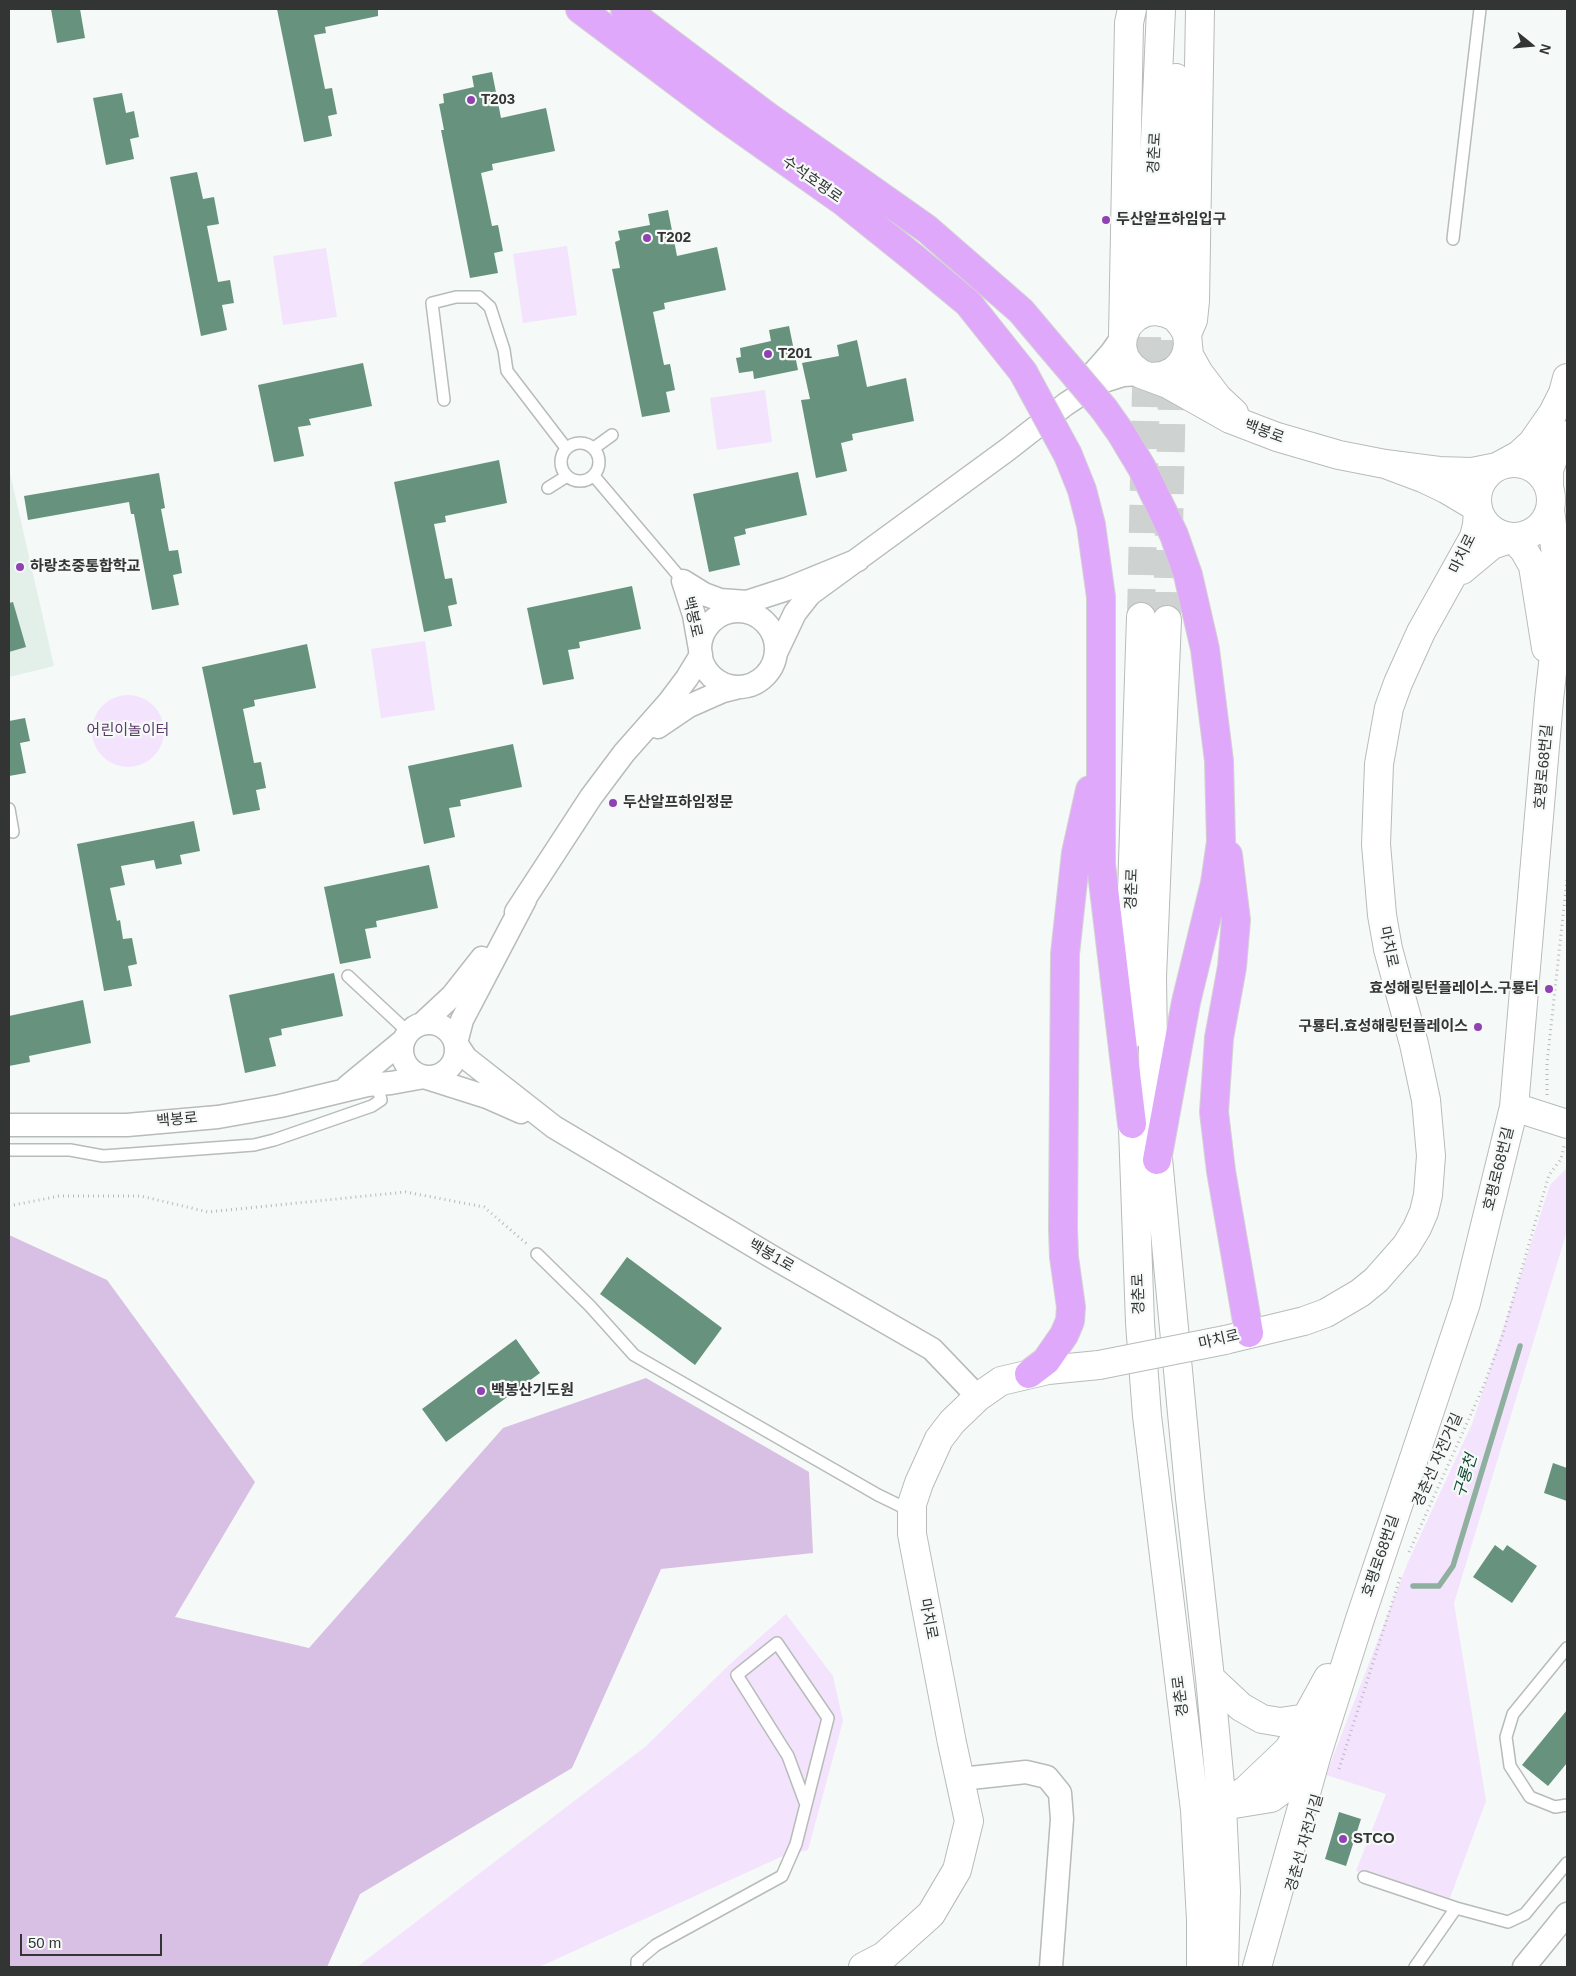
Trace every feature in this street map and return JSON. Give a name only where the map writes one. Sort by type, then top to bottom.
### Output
[{"type":"highway","name":"수석호평로","points":[[580,9],[717,113],[844,202],[923,265],[968,303],[1023,372],[1068,455],[1082,490],[1091,524],[1101,597],[1100,747]]},
{"type":"highway","name":"수석호평로","points":[[626,9],[767,116],[927,230],[1020,311],[1104,409],[1121,432],[1142,468],[1174,535],[1188,575],[1206,658],[1219,761],[1221,804]]},
{"type":"highway","points":[[1100,747],[1101,864],[1132,1124]]},
{"type":"highway","points":[[1029,1374],[1046,1360],[1064,1335],[1070,1322],[1071,1307],[1064,1258],[1065,954],[1076,853],[1100,747]]},
{"type":"highway","points":[[1158,1160],[1186,1002],[1215,883],[1221,842],[1221,804]]},
{"type":"highway","points":[[1221,804],[1236,920],[1232,967],[1219,1038],[1215,1089],[1215,1130],[1237,1337]]},
{"type":"street","points":[[1132,9],[1129,23],[1122,347],[1125,358],[1132,367],[1146,375],[1163,376],[1174,371],[1186,355],[1195,301],[1200,9]]},
{"type":"street","name":"경춘로","points":[[1161,9],[1161,297],[1179,9]]},
{"type":"street","points":[[1123,336],[1128,325],[1136,317],[1146,312],[1166,313],[1175,318],[1182,325],[1192,363],[1206,384],[1218,398],[1255,429]]},
{"type":"street","name":"백봉로","points":[[1066,404],[1099,368],[1123,336]]},
{"type":"street","name":"백봉로","points":[[776,653],[795,613],[810,594],[1066,404],[1092,387],[1107,380],[1123,376],[1146,375],[1173,386],[1230,419],[1255,429],[1306,446],[1385,464]]},
{"type":"street","points":[[1385,464],[1456,472],[1484,471],[1497,467],[1509,463],[1521,463],[1533,468],[1542,476],[1549,498],[1545,522],[1525,536],[1513,538],[1501,535],[1490,529],[1482,520],[1477,496],[1480,484],[1488,474],[1497,467],[1519,455],[1532,443],[1553,413],[1563,393],[1567,378]]},
{"type":"street","name":"호평로68번길","points":[[1360,1619],[1466,1303],[1514,1107],[1549,700],[1561,592],[1549,498],[1549,470],[1567,435]]},
{"type":"street","points":[[1385,464],[1439,485],[1464,498],[1478,508]]},
{"type":"street","name":"마치로","points":[[863,1967],[884,1956],[931,1914],[957,1870],[969,1821],[912,1534],[912,1504],[919,1483],[939,1439],[952,1422],[978,1397],[1001,1381],[1048,1370],[1099,1365],[1237,1337],[1304,1321],[1326,1313],[1360,1293],[1376,1280],[1406,1246],[1424,1212],[1430,1177],[1426,1100],[1414,1044],[1396,983],[1382,916],[1376,844],[1377,802],[1382,747],[1390,708],[1421,632],[1474,537],[1478,508]]},
{"type":"street","name":"호평로68번길","points":[[1513,538],[1524,550],[1533,566],[1547,656],[1549,700]]},
{"type":"street","name":"마치로","points":[[1441,596],[1452,580],[1478,556],[1492,545],[1513,538]]},
{"type":"street","name":"백봉로","points":[[683,581],[704,594],[720,600],[747,602],[771,595],[858,560]]},
{"type":"street","name":"백봉로","points":[[749,612],[774,602],[805,582],[858,560]]},
{"type":"street","name":"백봉로","points":[[456,1043],[465,1012],[525,900],[591,797],[624,753],[669,702],[701,655],[694,615],[683,581]]},
{"type":"street","points":[[736,611],[749,612],[761,618],[770,628],[775,640],[776,653],[773,666],[766,676],[756,683],[739,687],[721,683],[712,676],[705,667],[701,655],[703,637],[712,622],[723,615],[736,611]]},
{"type":"street","points":[[1549,700],[1567,616]]},
{"type":"street","name":"경춘로","points":[[1140,617],[1130,954],[1132,1124],[1140,1323],[1147,1416],[1195,1810],[1201,1920],[1201,1967]]},
{"type":"street","name":"경춘로","points":[[1167,620],[1152,977],[1154,1116],[1190,1498],[1222,1806],[1226,1891],[1224,1967]]},
{"type":"street","name":"백봉로","points":[[624,753],[673,715],[723,691],[739,687]]},
{"type":"street","name":"백봉로","points":[[342,1091],[452,996],[525,900]]},
{"type":"street","points":[[431,1022],[447,1029],[456,1043],[455,1060],[450,1068],[442,1074],[433,1077],[424,1077],[415,1073],[403,1059],[402,1050],[412,1032],[431,1022]]},
{"type":"street","name":"백봉1로","points":[[456,1043],[462,1053],[474,1065],[554,1127]]},
{"type":"street","name":"백봉로","points":[[9,1125],[127,1125],[218,1117],[280,1106],[367,1085],[424,1077]]},
{"type":"street","name":"백봉1로","points":[[424,1077],[487,1097],[554,1127],[779,1261],[932,1349],[978,1397]]},
{"type":"street","points":[[1514,1107],[1566,1134]]},
{"type":"street","points":[[1222,1806],[1246,1790],[1289,1749],[1360,1619]]},
{"type":"street","points":[[1257,1967],[1317,1754],[1360,1619]]},
{"type":"street","points":[[1210,1678],[1242,1707],[1262,1719],[1280,1722],[1307,1718]]},
{"type":"street","points":[[1195,1810],[1271,1798],[1298,1778],[1317,1754]]},
{"type":"street","points":[[961,1779],[1026,1772],[1047,1777],[1060,1793],[1062,1819],[1051,1967]]},
{"type":"street","points":[[1524,1967],[1567,1914]]},
{"type":"lane","points":[[1453,238],[1480,9]]},
{"type":"lane","points":[[444,400],[432,304],[456,297],[480,297],[490,307],[504,350],[507,371],[566,448]]},
{"type":"lane","points":[[594,448],[612,435]]},
{"type":"lane","points":[[580,443],[588,444],[594,448],[600,462],[599,470],[588,480],[581,482],[573,481],[562,470],[562,455],[566,448],[580,443]]},
{"type":"lane","points":[[548,488],[567,476]]},
{"type":"lane","points":[[594,476],[683,581]]},
{"type":"lane","points":[[9,809],[13,832]]},
{"type":"lane","points":[[348,976],[412,1032]]},
{"type":"lane","points":[[9,1150],[70,1150],[103,1156],[254,1144],[274,1140],[372,1106],[381,1100],[376,1085]]},
{"type":"lane","points":[[537,1254],[590,1306],[634,1355],[878,1495],[912,1512]]},
{"type":"lane","points":[[637,1967],[637,1961],[656,1945],[782,1876],[796,1844],[805,1802],[821,1752],[828,1718],[777,1644],[737,1675],[788,1756],[805,1802]]},
{"type":"lane","points":[[1567,1648],[1513,1714],[1506,1737],[1510,1766],[1530,1797],[1555,1807],[1567,1805]]},
{"type":"lane","points":[[1364,1877],[1456,1908],[1508,1922],[1525,1914],[1567,1863]]},
{"type":"lane","points":[[1415,1967],[1456,1908]]},
{"type":"path","points":[[1550,1098],[1546,1093],[1547,1063],[1567,879]]},
{"type":"path","name":"경춘선 자전거길","points":[[1406,1561],[1484,1385],[1502,1337],[1549,1175],[1561,1159],[1566,1134]]},
{"type":"path","points":[[9,1206],[60,1196],[141,1196],[208,1212],[406,1192],[484,1207],[537,1254]]},
{"type":"path","name":"경춘선 자전거길","points":[[1336,1777],[1403,1571]]},
{"type":"shaded area","name":"하랑초중통합학교","points":[[9,469],[54,666],[9,677]]},
{"type":"shaded area","points":[[9,1235],[107,1280],[255,1482],[175,1617],[309,1648],[503,1428],[646,1378],[809,1472],[813,1553],[661,1569],[572,1768],[360,1894],[327,1967],[9,1967]]},
{"type":"green space","points":[[567,246],[577,315],[523,323],[513,254]]},
{"type":"green space","points":[[326,248],[337,317],[283,325],[273,256]]},
{"type":"green space","points":[[765,390],[772,442],[717,450],[710,398]]},
{"type":"green space","points":[[425,641],[435,710],[381,718],[371,649]]},
{"type":"green space","name":"어린이놀이터","points":[[135,695],[154,705],[162,717],[164,731],[162,745],[154,757],[142,765],[121,767],[102,757],[94,745],[92,724],[102,705],[114,697]]},
{"type":"green space","points":[[1567,1168],[1567,1231],[1454,1603],[1486,1801],[1450,1898],[1356,1871],[1386,1794],[1326,1775],[1408,1562],[1472,1424],[1550,1185]]},
{"type":"green space","points":[[786,1614],[833,1676],[843,1721],[808,1850],[785,1855],[539,1967],[357,1967],[645,1747],[729,1665]]},
{"type":"building","points":[[51,9],[80,9],[85,38],[57,43]]},
{"type":"building","points":[[277,9],[378,9],[378,16],[325,27],[326,33],[314,35],[325,89],[332,88],[337,114],[328,116],[332,136],[304,142]]},
{"type":"building","points":[[492,72],[501,118],[546,108],[555,151],[492,164],[493,170],[481,173],[492,226],[498,225],[503,251],[494,253],[498,273],[470,278],[441,130],[444,130],[439,104],[444,103],[443,94],[474,87],[472,76]]},
{"type":"building","points":[[122,93],[126,113],[134,111],[139,137],[130,139],[134,159],[106,165],[93,98]]},
{"type":"building","points":[[197,172],[203,199],[214,197],[219,224],[207,226],[218,282],[230,280],[234,303],[222,305],[227,330],[201,336],[170,177]]},
{"type":"building","points":[[668,210],[677,256],[717,247],[726,290],[664,303],[665,309],[653,312],[664,365],[670,364],[675,390],[666,392],[670,412],[642,417],[612,269],[620,268],[615,242],[620,240],[618,231],[650,225],[648,214]]},
{"type":"building","name":"T201","points":[[789,326],[798,370],[754,379],[753,371],[739,373],[736,358],[741,357],[740,348],[771,341],[769,330]]},
{"type":"building","points":[[857,340],[867,387],[906,378],[914,421],[852,434],[853,440],[841,443],[847,471],[816,478],[801,400],[810,399],[802,363],[839,356],[837,345]]},
{"type":"building","points":[[363,363],[372,406],[309,419],[311,425],[298,427],[304,456],[274,462],[258,385]]},
{"type":"building","points":[[499,460],[507,503],[445,516],[446,522],[434,524],[445,579],[452,578],[457,604],[448,606],[452,626],[424,632],[394,482]]},
{"type":"building","points":[[798,472],[807,515],[745,529],[746,534],[734,537],[740,565],[709,572],[693,494]]},
{"type":"building","points":[[159,473],[165,508],[161,509],[169,551],[178,550],[182,573],[173,575],[179,605],[152,610],[134,514],[131,514],[129,502],[28,520],[24,496]]},
{"type":"building","points":[[632,586],[641,629],[579,642],[580,648],[568,650],[574,679],[543,685],[527,608]]},
{"type":"building","name":"하랑초중통합학교","points":[[13,602],[26,647],[9,652],[9,603]]},
{"type":"building","points":[[307,644],[316,688],[254,700],[255,706],[243,709],[254,763],[261,762],[266,788],[256,790],[260,810],[233,815],[202,667]]},
{"type":"building","points":[[25,718],[30,741],[20,743],[26,773],[9,776],[9,721]]},
{"type":"building","points":[[513,744],[522,787],[460,800],[461,806],[449,808],[455,837],[424,844],[408,766]]},
{"type":"building","points":[[194,821],[200,851],[180,855],[182,864],[156,869],[154,860],[121,866],[125,885],[110,888],[117,921],[120,920],[123,939],[132,938],[137,964],[128,966],[132,986],[104,991],[77,844]]},
{"type":"building","points":[[429,865],[438,908],[376,921],[377,927],[365,929],[371,958],[340,964],[324,887]]},
{"type":"building","points":[[334,973],[343,1016],[281,1029],[282,1035],[269,1038],[276,1066],[245,1073],[229,995]]},
{"type":"building","points":[[83,1000],[91,1043],[29,1056],[30,1062],[9,1066],[9,1016]]},
{"type":"building","points":[[627,1257],[722,1328],[695,1365],[600,1294]]},
{"type":"building","name":"백봉산기도원","points":[[516,1339],[540,1373],[446,1442],[422,1409]]},
{"type":"building","points":[[1553,1463],[1567,1468],[1567,1501],[1544,1493]]},
{"type":"building","points":[[1495,1545],[1503,1551],[1507,1545],[1537,1566],[1512,1603],[1473,1577]]},
{"type":"building","points":[[1567,1710],[1567,1763],[1548,1786],[1522,1765]]},
{"type":"building","name":"STCO","points":[[1339,1812],[1361,1819],[1346,1866],[1325,1859]]},
{"type":"waterway","name":"구룡천","points":[[1413,1586],[1439,1586],[1453,1566],[1520,1346]]},
{"type":"tunnel","points":[[1141,617],[1148,297]]},
{"type":"tunnel","points":[[1167,620],[1174,300]]},
{"type":"place","name":"T203","points":[[471,100]]},
{"type":"place","name":"두산알프하임입구","points":[[1106,220]]},
{"type":"place","name":"T202","points":[[647,238]]},
{"type":"place","name":"T201","points":[[768,354]]},
{"type":"place","name":"하랑초중통합학교","points":[[20,567]]},
{"type":"place","name":"두산알프하임정문","points":[[613,803]]},
{"type":"place","name":"효성해링턴플레이스.구룡터","points":[[1549,989]]},
{"type":"place","name":"구룡터.효성해링턴플레이스","points":[[1478,1027]]},
{"type":"place","name":"백봉산기도원","points":[[481,1391]]},
{"type":"place","name":"STCO","points":[[1343,1839]]}]
